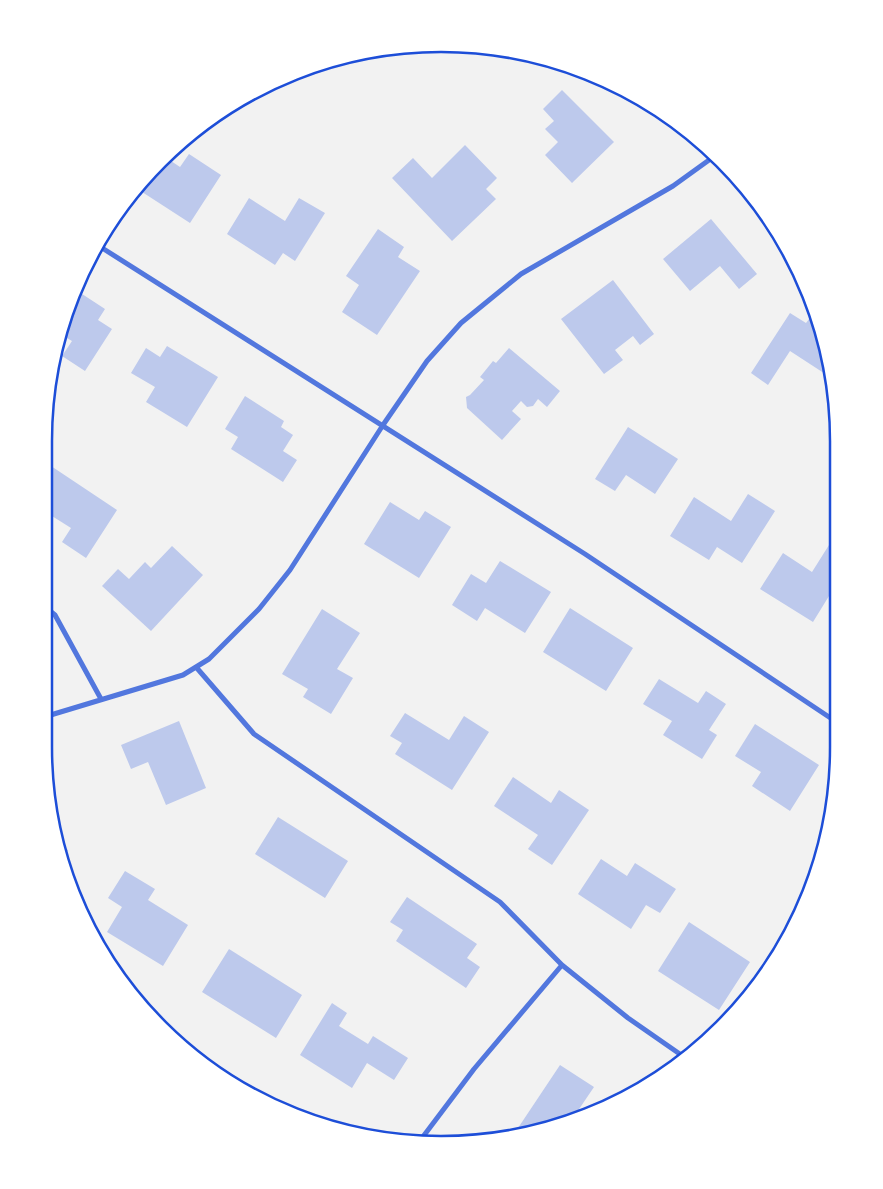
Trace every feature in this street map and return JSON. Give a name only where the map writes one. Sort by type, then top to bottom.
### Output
[{"type":"street","points":[[52,714],[183,675],[209,659],[259,609],[290,570],[383,425],[428,361],[461,323],[522,274],[673,186],[710,160]]},
{"type":"street","points":[[104,249],[585,554],[830,718]]},
{"type":"street","points":[[52,614],[101,699]]},
{"type":"street","points":[[196,667],[254,734],[500,902],[562,965],[628,1018],[680,1054]]},
{"type":"street","points":[[424,1136],[474,1069],[562,965]]},
{"type":"building","points":[[562,90],[614,142],[572,183],[545,155],[558,142],[545,129],[554,121],[543,109]]},
{"type":"building","points":[[465,145],[497,178],[486,189],[496,199],[452,241],[392,178],[413,158],[432,178]]},
{"type":"building","points":[[189,154],[221,175],[190,223],[143,193],[171,161],[180,167]]},
{"type":"building","points":[[249,198],[285,221],[299,198],[325,213],[295,261],[283,253],[275,265],[227,234]]},
{"type":"building","points":[[711,219],[757,274],[739,289],[720,266],[690,291],[663,259]]},
{"type":"building","points":[[378,229],[404,247],[398,257],[420,271],[377,335],[342,312],[359,285],[346,276]]},
{"type":"building","points":[[613,280],[654,334],[640,345],[633,336],[615,350],[623,360],[604,374],[561,319]]},
{"type":"building","points":[[82,294],[105,309],[98,320],[112,329],[85,371],[62,356],[72,341],[67,338]]},
{"type":"building","points":[[790,313],[806,323],[810,317],[824,373],[790,351],[768,385],[751,373]]},
{"type":"building","points":[[167,346],[218,377],[187,427],[146,402],[155,387],[131,373],[146,348],[160,357]]},
{"type":"building","points":[[509,348],[560,391],[547,407],[538,399],[533,406],[527,407],[521,401],[512,411],[521,419],[502,440],[467,408],[466,397],[484,380],[480,377],[493,361],[496,363]]},
{"type":"building","points":[[245,396],[284,421],[281,427],[293,435],[283,451],[297,460],[283,482],[231,449],[238,437],[225,429]]},
{"type":"building","points":[[628,427],[678,459],[655,494],[626,475],[615,491],[595,479]]},
{"type":"building","points":[[52,467],[117,510],[86,558],[62,542],[71,528],[52,516]]},
{"type":"building","points":[[748,494],[775,511],[742,563],[717,547],[709,560],[670,536],[694,497],[731,521]]},
{"type":"building","points":[[390,502],[419,520],[425,511],[451,527],[419,578],[364,544]]},
{"type":"building","points":[[172,546],[203,575],[151,631],[102,586],[118,569],[129,579],[145,562],[151,568]]},
{"type":"building","points":[[830,546],[830,594],[813,622],[760,589],[783,553],[812,572]]},
{"type":"building","points":[[500,561],[551,592],[525,633],[485,608],[477,621],[452,605],[471,574],[486,583]]},
{"type":"building","points":[[570,608],[633,648],[606,691],[543,652]]},
{"type":"building","points":[[322,609],[360,633],[337,669],[353,678],[331,714],[303,697],[308,689],[282,674]]},
{"type":"building","points":[[659,679],[698,703],[706,691],[726,704],[709,730],[717,735],[702,759],[663,735],[672,721],[643,704]]},
{"type":"building","points":[[405,713],[449,740],[464,716],[489,732],[452,790],[395,754],[402,743],[390,736]]},
{"type":"building","points":[[179,721],[206,788],[166,805],[148,762],[131,769],[121,745]]},
{"type":"building","points":[[755,724],[819,765],[790,811],[752,786],[761,772],[735,756]]},
{"type":"building","points":[[513,777],[551,803],[559,790],[589,810],[552,865],[528,849],[538,835],[494,806]]},
{"type":"building","points":[[278,817],[348,861],[325,898],[255,854]]},
{"type":"building","points":[[601,859],[627,876],[635,863],[676,889],[660,913],[646,905],[631,929],[578,894]]},
{"type":"building","points":[[125,871],[155,889],[148,900],[188,925],[163,966],[107,932],[122,907],[108,898]]},
{"type":"building","points":[[407,897],[477,944],[467,958],[480,967],[466,988],[396,941],[403,930],[390,922]]},
{"type":"building","points":[[689,922],[750,962],[719,1010],[658,971]]},
{"type":"building","points":[[229,949],[302,995],[276,1038],[202,992]]},
{"type":"building","points":[[332,1003],[347,1013],[339,1026],[368,1044],[373,1036],[408,1058],[394,1080],[367,1063],[352,1088],[300,1055]]},
{"type":"building","points":[[560,1065],[594,1087],[577,1112],[517,1129]]}]
